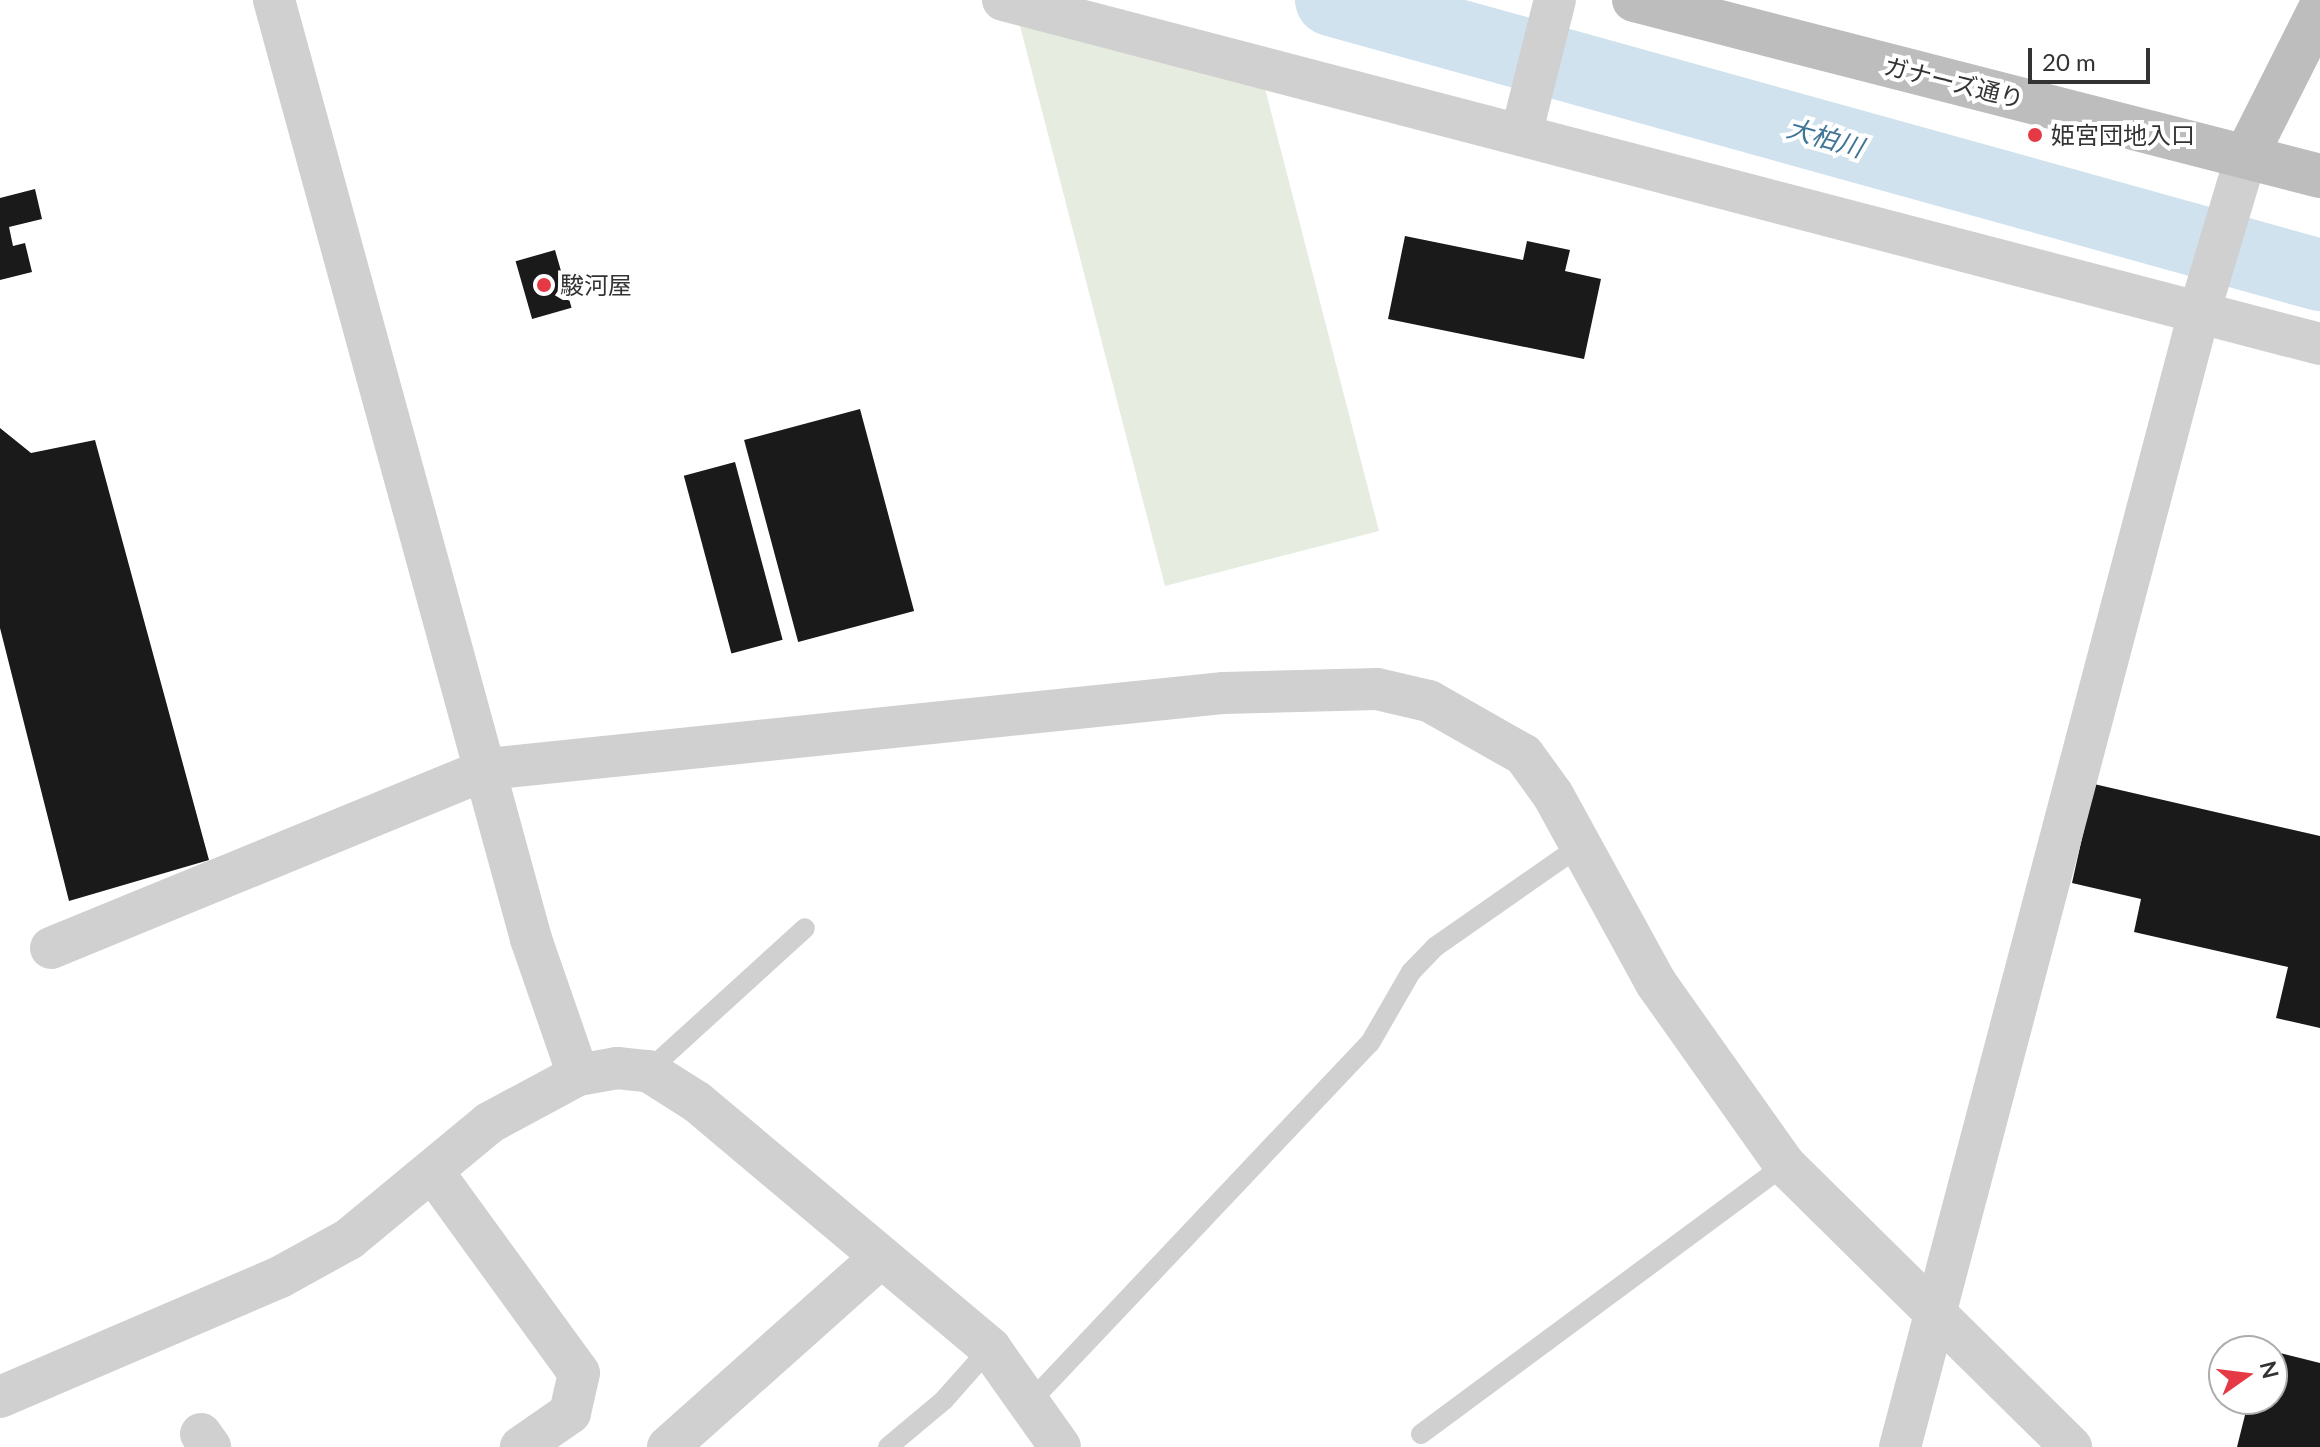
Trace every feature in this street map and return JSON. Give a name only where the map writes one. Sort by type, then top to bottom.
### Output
[{"type":"street","points":[[274,0],[488,769],[531,939],[578,1075]]},
{"type":"street","points":[[1003,0],[2320,344]]},
{"type":"street","points":[[1521,135],[1555,0]]},
{"type":"street","name":"ガナーズ通り","points":[[1634,0],[2320,176]]},
{"type":"street","points":[[1900,1447],[1933,1309],[2199,313],[2246,156],[2320,9]]},
{"type":"street","points":[[51,948],[488,769],[1224,693],[1377,689],[1429,701],[1524,755],[1553,795],[1656,983],[1785,1165],[2071,1447]]},
{"type":"street","points":[[0,1397],[280,1277],[349,1239],[489,1123],[578,1075],[617,1068],[648,1071],[697,1102],[990,1348],[1031,1401],[1060,1447]]},
{"type":"street","points":[[433,1172],[579,1373],[570,1413],[521,1447]]},
{"type":"street","points":[[668,1447],[881,1257]]},
{"type":"lane","points":[[1031,1401],[1370,1043],[1411,972],[1435,947],[1580,846]]},
{"type":"lane","points":[[648,1071],[805,928]]},
{"type":"lane","points":[[1421,1434],[1785,1165]]},
{"type":"lane","points":[[888,1447],[944,1400],[990,1348]]},
{"type":"shaded area","points":[[1019,22],[1261,73],[1379,531],[1165,586]]},
{"type":"building","points":[[35,189],[42,219],[9,227],[13,246],[25,243],[32,272],[0,280],[0,198]]},
{"type":"building","points":[[1405,236],[1523,260],[1527,241],[1570,250],[1565,271],[1601,279],[1584,359],[1388,319]]},
{"type":"building","name":"駿河屋","points":[[555,250],[572,308],[532,319],[516,261]]},
{"type":"building","points":[[860,409],[914,611],[798,642],[744,440]]},
{"type":"building","points":[[0,428],[31,453],[95,440],[209,860],[69,901],[0,628]]},
{"type":"building","points":[[735,462],[783,640],[731,653],[684,476]]},
{"type":"building","points":[[2094,784],[2320,836],[2320,1028],[2276,1018],[2288,967],[2134,932],[2141,899],[2072,883]]},
{"type":"building","points":[[2288,1355],[2320,1363],[2320,1447],[2237,1447],[2245,1415],[2288,1415]]},
{"type":"waterway","name":"大柏川","points":[[1331,0],[2320,275]]},
{"type":"place","name":"姫宮団地入口","points":[[2035,135]]},
{"type":"place","name":"駿河屋","points":[[544,285]]}]
